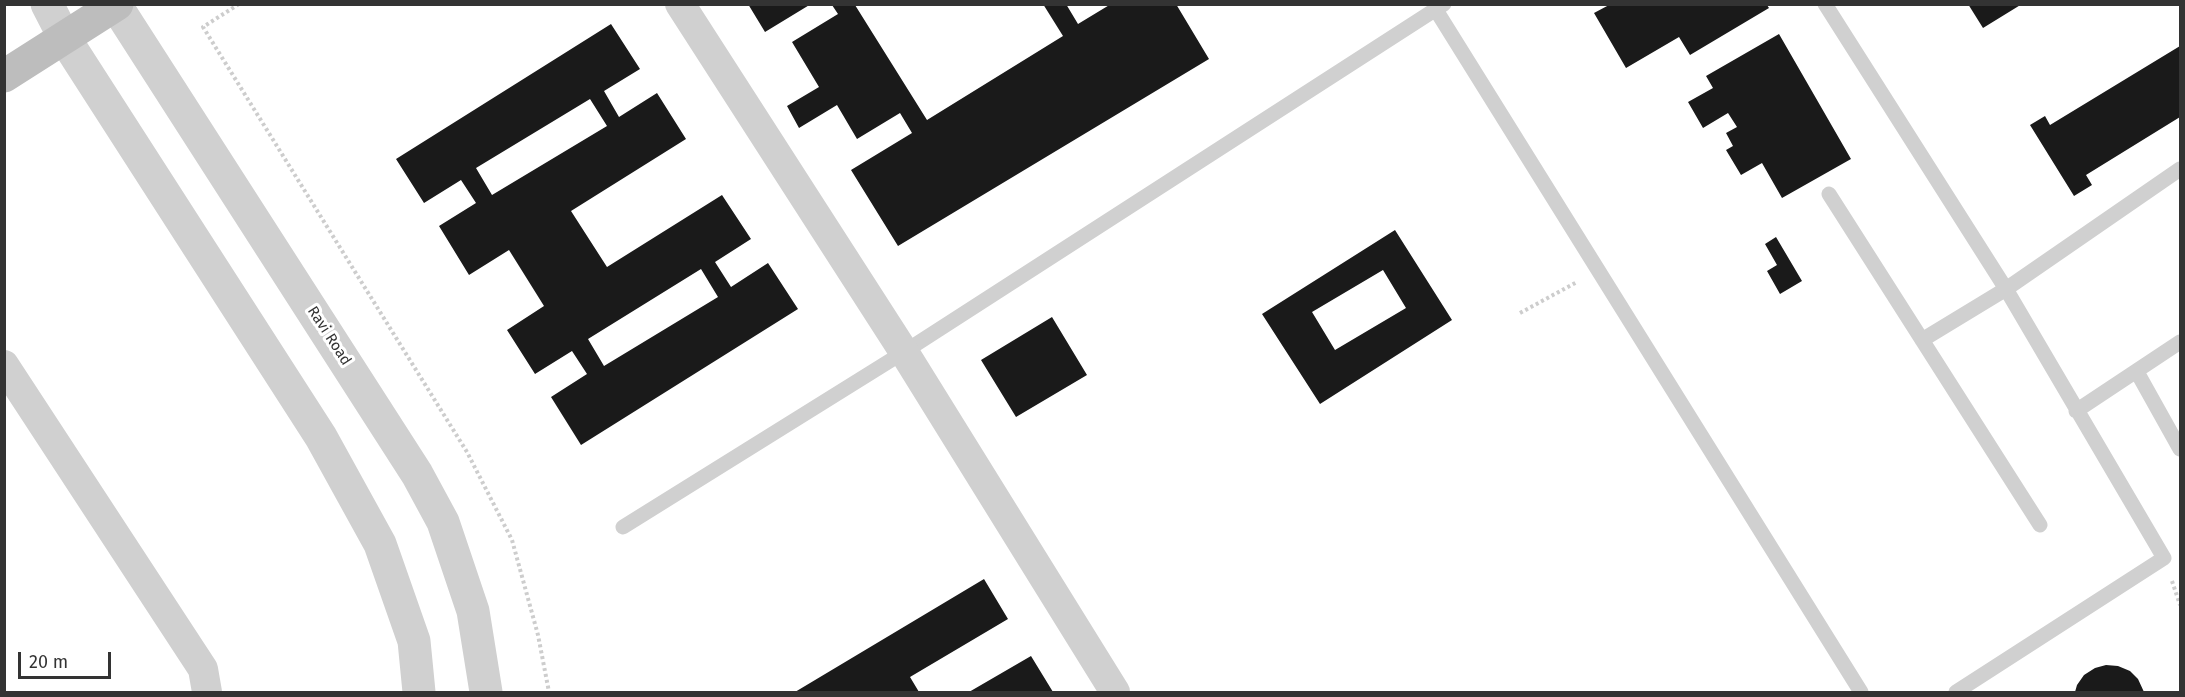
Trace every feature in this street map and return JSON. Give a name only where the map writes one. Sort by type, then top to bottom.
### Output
[{"type":"main road","points":[[4,76],[116,5]]},
{"type":"street","points":[[47,4],[65,39],[321,437],[380,544],[414,640],[419,693]]},
{"type":"street","points":[[680,4],[904,352],[1115,693]]},
{"type":"street","name":"Ravi Road","points":[[116,5],[417,474],[443,522],[473,611],[486,693]]},
{"type":"street","points":[[4,365],[204,669],[207,693]]},
{"type":"lane","points":[[1825,4],[2006,289],[2164,558],[1956,693]]},
{"type":"lane","points":[[623,527],[904,352],[1440,7],[1598,270],[1861,693]]},
{"type":"lane","points":[[1922,340],[2006,289],[2181,170]]},
{"type":"lane","points":[[1828,194],[2040,525]]},
{"type":"lane","points":[[2076,411],[2181,342]]},
{"type":"lane","points":[[2138,372],[2181,449]]},
{"type":"path","points":[[239,4],[204,27],[467,452],[512,540],[538,635],[549,693]]},
{"type":"path","points":[[1520,314],[1598,270]]},
{"type":"building","points":[[748,4],[811,4],[765,32]]},
{"type":"building","points":[[1043,4],[1066,4],[1078,24],[1111,4],[1176,4],[1209,59],[898,246],[851,170],[912,133],[900,113],[857,139],[837,105],[799,128],[787,106],[819,87],[792,42],[838,14],[832,5],[855,5],[927,120],[1063,36]]},
{"type":"building","points":[[1968,4],[2022,4],[1983,28]]},
{"type":"building","points":[[1609,5],[1767,5],[1769,8],[1690,55],[1679,37],[1626,68],[1594,13]]},
{"type":"building","points":[[611,24],[640,69],[604,91],[619,117],[657,93],[686,139],[571,211],[607,267],[722,195],[751,239],[715,262],[731,287],[768,263],[798,309],[581,445],[551,397],[587,374],[572,351],[535,374],[507,330],[544,306],[509,250],[469,275],[439,226],[476,203],[461,180],[424,203],[396,159]],"holes":[[[590,99],[607,126],[492,195],[476,168]],[[701,269],[718,297],[604,366],[588,339]]]},
{"type":"building","points":[[1779,34],[1851,159],[1782,198],[1762,163],[1741,175],[1726,150],[1733,146],[1726,133],[1737,127],[1728,113],[1703,128],[1688,102],[1713,88],[1706,76]]},
{"type":"building","points":[[2180,46],[2180,117],[2086,175],[2092,185],[2074,196],[2030,125],[2045,116],[2050,125]]},
{"type":"building","points":[[1395,230],[1452,320],[1320,404],[1262,314]],"holes":[[[1383,270],[1406,308],[1335,350],[1312,312]]]},
{"type":"building","points":[[1776,237],[1802,281],[1780,294],[1767,271],[1777,265],[1765,244]]},
{"type":"building","points":[[1052,317],[1087,375],[1016,417],[981,360]]},
{"type":"building","points":[[984,579],[1008,619],[910,677],[919,692],[795,692]]},
{"type":"building","points":[[1031,656],[1053,692],[969,692]]},
{"type":"building","points":[[2106,665],[2118,666],[2130,671],[2138,679],[2144,692],[2075,692],[2084,675],[2095,668]]}]
